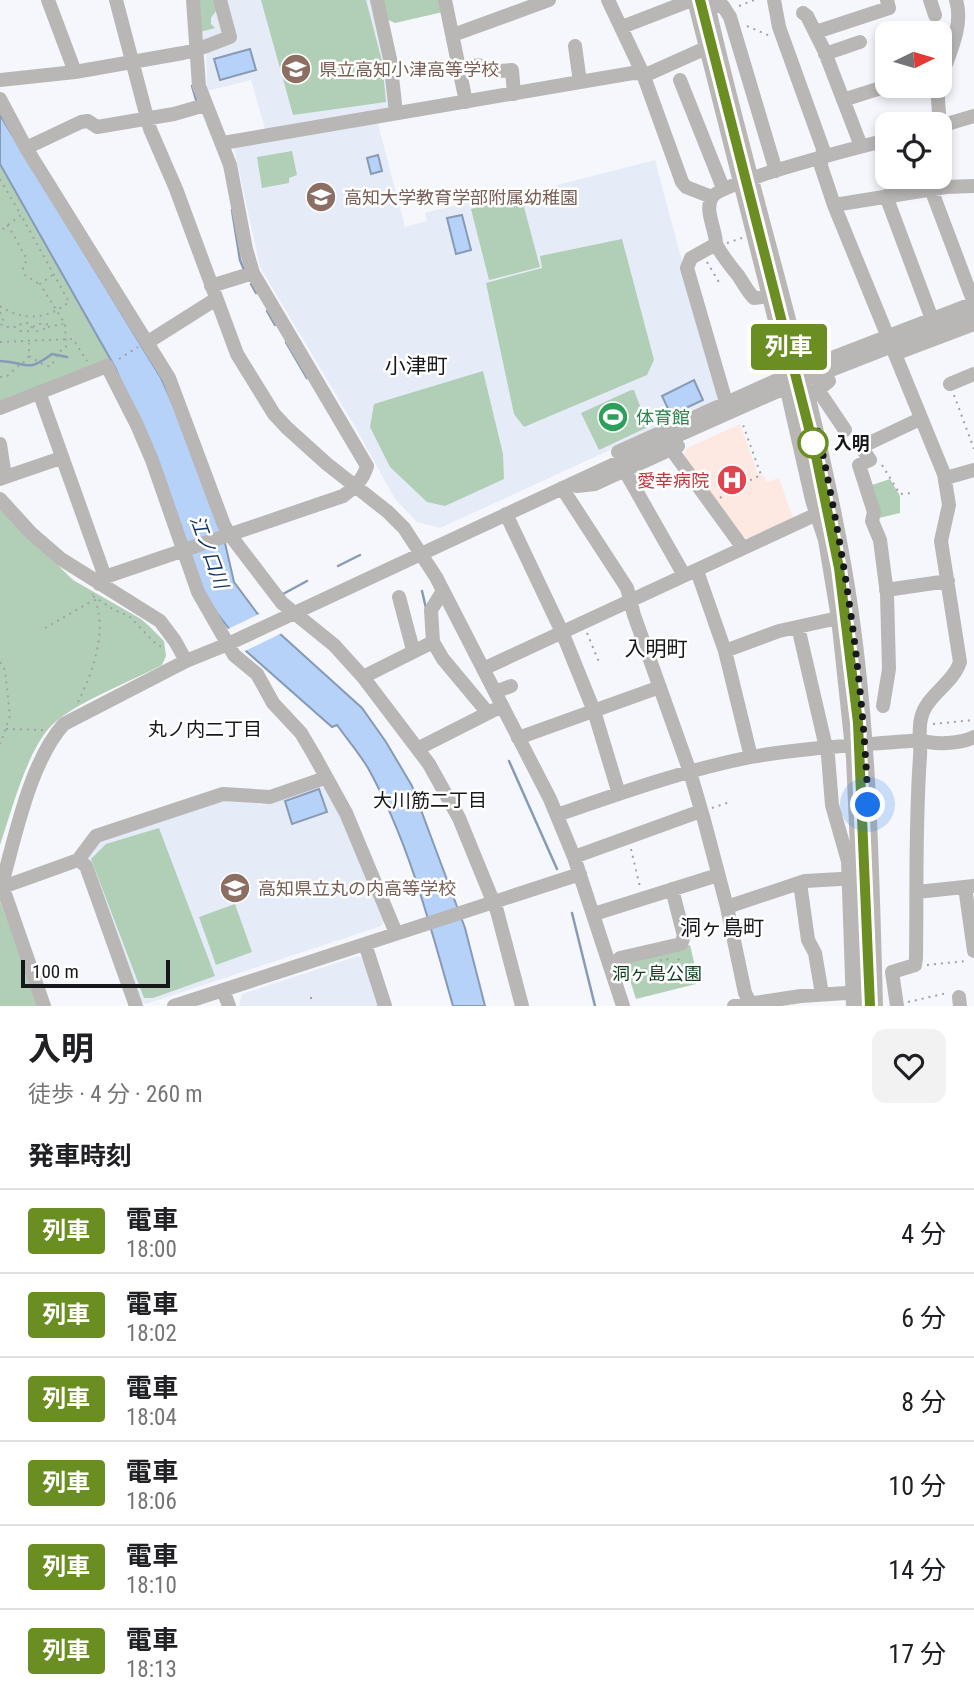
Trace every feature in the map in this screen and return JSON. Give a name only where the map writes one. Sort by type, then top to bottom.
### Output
[{"type":"street","points":[[48,0],[75,72]]},
{"type":"street","points":[[116,0],[132,62],[156,116],[213,293],[237,354],[274,414],[310,451],[388,512],[422,554],[483,668],[490,709]]},
{"type":"street","points":[[96,589],[184,550],[343,496],[357,486],[365,474],[365,461],[248,274],[219,144],[198,110],[193,0]]},
{"type":"street","points":[[0,80],[75,72],[196,50],[230,37],[220,0]]},
{"type":"street","points":[[377,0],[390,59],[396,113]]},
{"type":"street","points":[[445,0],[466,102]]},
{"type":"street","points":[[453,34],[549,0]]},
{"type":"street","points":[[608,0],[643,74],[682,183],[686,187],[718,193],[776,171],[875,143]]},
{"type":"street","points":[[734,1006],[822,994],[896,1000],[892,972],[915,965],[915,856],[922,713],[967,659],[948,581],[941,534],[949,505],[946,478],[834,205],[821,166],[823,149],[779,27],[774,0]]},
{"type":"street","points":[[816,32],[889,8],[887,0]]},
{"type":"street","points":[[930,0],[934,15]]},
{"type":"street","points":[[952,48],[956,37],[956,0]]},
{"type":"street","points":[[622,27],[700,1],[723,6],[729,15],[776,171]]},
{"type":"street","points":[[700,1],[706,48],[808,391],[845,568],[859,745],[864,999]]},
{"type":"street","points":[[700,1],[747,181],[769,296],[786,364],[787,386],[825,540],[859,745],[853,878],[864,999]]},
{"type":"street","points":[[803,13],[816,32],[861,146]]},
{"type":"street","points":[[825,54],[860,42]]},
{"type":"street","points":[[575,46],[580,82]]},
{"type":"street","points":[[219,144],[580,82],[643,74],[706,48]]},
{"type":"street","points":[[459,70],[478,65],[499,71],[512,69],[514,94]]},
{"type":"street","points":[[680,80],[718,193]]},
{"type":"street","points":[[843,100],[875,90]]},
{"type":"street","points":[[0,99],[26,148],[66,205],[145,343],[169,378],[226,536],[282,603],[334,645],[419,748],[459,818],[494,902],[522,1006]]},
{"type":"street","points":[[26,148],[80,122],[88,121],[97,127],[198,110]]},
{"type":"street","points":[[952,122],[974,116]]},
{"type":"street","points":[[952,188],[974,186]]},
{"type":"street","points":[[825,375],[890,345],[932,319],[974,303],[931,189],[834,205]]},
{"type":"street","points":[[718,193],[709,207],[716,244],[727,264],[754,298],[769,296]]},
{"type":"street","points":[[886,196],[932,319]]},
{"type":"street","points":[[716,244],[691,258],[687,268],[726,402]]},
{"type":"street","points":[[145,343],[213,293],[248,274]]},
{"type":"street","points":[[44,1006],[2,891],[21,813],[55,733],[64,724],[186,661],[562,488],[780,390],[974,314]]},
{"type":"street","points":[[845,430],[818,390],[825,375],[824,361],[974,324]]},
{"type":"street","points":[[0,408],[107,366],[152,460],[198,593],[231,642],[234,655],[257,674],[273,703],[300,733],[346,813],[396,933]]},
{"type":"street","points":[[950,384],[974,374]]},
{"type":"street","points":[[562,488],[575,472],[726,402],[787,386]]},
{"type":"street","points":[[562,488],[595,484],[625,471],[787,386]]},
{"type":"street","points":[[39,392],[61,458],[96,589]]},
{"type":"street","points":[[888,699],[886,590],[880,540],[872,521],[874,512],[859,465],[870,460],[861,447],[920,419]]},
{"type":"street","points":[[0,444],[2,478],[61,458]]},
{"type":"street","points":[[671,449],[743,548]]},
{"type":"street","points":[[946,478],[974,470]]},
{"type":"street","points":[[625,471],[690,573],[725,651],[751,757]]},
{"type":"street","points":[[562,488],[627,588],[634,615],[690,772],[727,907],[745,993],[752,1005]]},
{"type":"street","points":[[0,499],[31,533],[96,589],[160,621],[186,661]]},
{"type":"street","points":[[506,514],[562,632],[594,711],[619,794]]},
{"type":"street","points":[[483,668],[536,648],[562,632],[817,514]]},
{"type":"street","points":[[886,590],[948,581]]},
{"type":"street","points":[[443,591],[431,610],[430,643],[490,709],[518,728],[574,857],[623,1006]]},
{"type":"street","points":[[399,597],[413,650]]},
{"type":"street","points":[[725,651],[779,631],[838,618]]},
{"type":"street","points":[[799,627],[826,748],[832,805],[853,878]]},
{"type":"street","points":[[363,677],[430,643]]},
{"type":"street","points":[[419,748],[490,709],[511,687]]},
{"type":"street","points":[[518,728],[594,711],[660,687]]},
{"type":"street","points":[[557,815],[690,772],[751,757],[921,740],[929,743],[972,743]]},
{"type":"street","points":[[2,891],[78,860],[96,836],[212,798],[230,794],[270,797],[326,778]]},
{"type":"street","points":[[574,857],[701,810]]},
{"type":"street","points":[[78,860],[86,866],[136,1006]]},
{"type":"street","points":[[174,1006],[580,874]]},
{"type":"street","points":[[594,914],[718,875]]},
{"type":"street","points":[[727,907],[817,878],[853,878]]},
{"type":"street","points":[[800,883],[808,940],[815,953],[822,994]]},
{"type":"street","points":[[917,892],[970,886],[974,951]]},
{"type":"street","points":[[620,958],[681,944],[684,936],[672,890]]},
{"type":"street","points":[[365,944],[385,1006]]},
{"type":"street","points":[[223,990],[229,1006]]},
{"type":"path","points":[[729,15],[734,9],[754,0]]},
{"type":"path","points":[[0,179],[69,302],[57,311],[40,317],[12,314],[0,306]]},
{"type":"path","points":[[0,231],[20,215]]},
{"type":"path","points":[[7,225],[27,259],[23,268],[25,275],[40,284],[65,324],[66,347],[59,352],[51,366],[29,356]]},
{"type":"path","points":[[716,244],[750,236]]},
{"type":"path","points":[[701,252],[720,284]]},
{"type":"path","points":[[40,284],[54,274]]},
{"type":"path","points":[[0,312],[3,320],[0,324],[4,327],[18,327],[30,323],[37,331],[65,324]]},
{"type":"path","points":[[18,327],[23,332],[46,323],[47,327]]},
{"type":"path","points":[[0,342],[74,339],[93,371]]},
{"type":"path","points":[[0,377],[8,376],[29,356],[29,341]]},
{"type":"path","points":[[110,365],[145,343]]},
{"type":"path","points":[[950,384],[974,449]]},
{"type":"path","points":[[711,505],[732,489],[761,475],[742,422]]},
{"type":"path","points":[[870,460],[877,459],[900,494],[912,493]]},
{"type":"path","points":[[45,628],[96,589]]},
{"type":"path","points":[[96,589],[114,610],[129,616],[169,654]]},
{"type":"path","points":[[76,707],[88,680],[99,638],[96,589]]},
{"type":"path","points":[[583,623],[599,662]]},
{"type":"path","points":[[0,662],[5,670],[10,716],[0,744]]},
{"type":"path","points":[[0,677],[6,677]]},
{"type":"path","points":[[925,725],[974,720]]},
{"type":"path","points":[[6,729],[46,730]]},
{"type":"path","points":[[701,810],[730,802]]},
{"type":"path","points":[[628,838],[643,898]]},
{"type":"path","points":[[625,976],[657,966],[664,959],[671,962],[673,967],[669,974],[664,975],[659,973],[657,966]]},
{"type":"path","points":[[915,965],[974,960]]},
{"type":"path","points":[[896,1000],[955,999]]},
{"type":"shaded area","name":"県立高知小津高等学校","points":[[197,0],[371,0],[385,58],[391,109],[266,132],[251,80],[207,91],[206,41],[201,42]]},
{"type":"shaded area","points":[[377,120],[405,227],[427,221],[425,213],[468,202],[522,194],[655,160],[719,400],[440,528],[417,522],[395,499],[260,267],[233,144]]},
{"type":"shaded area","name":"愛幸病院","points":[[740,424],[758,474],[764,476],[766,482],[779,478],[794,520],[750,539],[738,536],[683,458],[687,448]]},
{"type":"shaded area","name":"高知県立丸の内高等学校","points":[[316,786],[326,788],[342,816],[386,919],[381,926],[146,1004],[136,998],[86,857],[100,840],[221,799],[246,800],[261,805]]},
{"type":"shaded area","points":[[358,956],[368,961],[381,1006],[239,1006],[242,994]]},
{"type":"green space","points":[[198,0],[216,0],[218,8],[211,18],[211,24],[215,28],[200,32]]},
{"type":"green space","points":[[261,0],[366,0],[382,61],[386,102],[293,115]]},
{"type":"green space","name":"県立高知小津高等学校","points":[[382,0],[441,0],[443,12],[395,23],[386,19]]},
{"type":"green space","points":[[292,151],[297,175],[289,178],[289,183],[262,188],[257,157]]},
{"type":"green space","points":[[0,160],[112,359],[0,403]]},
{"type":"green space","points":[[521,196],[540,267],[489,280],[471,209]]},
{"type":"green space","points":[[622,239],[654,360],[647,375],[524,427],[514,414],[486,283],[542,268],[540,256]]},
{"type":"green space","points":[[483,371],[503,454],[504,479],[445,506],[427,502],[390,467],[370,427],[374,404]]},
{"type":"green space","name":"体育館","points":[[634,390],[648,427],[599,450],[581,413]]},
{"type":"green space","points":[[890,479],[900,496],[900,513],[879,518],[866,487]]},
{"type":"green space","points":[[0,508],[73,580],[149,626],[164,641],[166,656],[162,665],[74,709],[52,725],[35,749],[28,765],[0,845]]},
{"type":"green space","points":[[159,828],[215,976],[153,998],[144,998],[91,859],[106,844]]},
{"type":"green space","points":[[0,901],[38,1006],[0,1006]]},
{"type":"green space","points":[[235,904],[252,952],[216,965],[199,917]]},
{"type":"green space","name":"洞ヶ島公園","points":[[690,945],[698,979],[695,980],[696,984],[636,999],[624,961]]},
{"type":"water","points":[[250,49],[256,70],[220,80],[214,59]]},
{"type":"water","name":"江ノ口川","points":[[0,115],[161,378],[180,420],[225,543],[234,582],[257,613],[362,708],[412,786],[465,928],[485,1006],[453,1006],[407,854],[382,796],[361,757],[337,725],[332,727],[246,651],[200,587],[116,369],[0,164]]},
{"type":"water","points":[[378,155],[382,171],[371,174],[367,158]]},
{"type":"water","points":[[462,215],[471,250],[456,254],[447,218]]},
{"type":"water","points":[[694,380],[703,400],[671,415],[662,396]]},
{"type":"water","points":[[319,789],[327,812],[292,824],[285,801]]},
{"type":"pier","points":[[261,613],[282,633],[243,652],[226,630]]},
{"type":"waterway","points":[[192,86],[197,103]]},
{"type":"waterway","points":[[232,210],[240,260],[245,272]]},
{"type":"waterway","points":[[251,284],[256,293]]},
{"type":"waterway","points":[[267,311],[275,325]]},
{"type":"waterway","points":[[286,342],[307,378]]},
{"type":"waterway","points":[[0,361],[31,365],[52,354],[67,357]]},
{"type":"waterway","points":[[338,566],[360,555]]},
{"type":"waterway","points":[[283,594],[307,581]]},
{"type":"waterway","points":[[422,591],[426,608]]},
{"type":"waterway","points":[[509,761],[557,869]]},
{"type":"waterway","points":[[572,913],[595,1006]]},
{"type":"railway","points":[[700,0],[816,456],[842,585],[858,723],[870,1006]]},
{"type":"train","name":"列車","points":[[700,0],[784,325],[816,456],[839,568],[858,723],[870,1006]]},
{"type":"place","name":"県立高知小津高等学校","points":[[296,69]]},
{"type":"place","name":"高知大学教育学部附属幼稚園","points":[[321,197]]},
{"type":"place","name":"体育館","points":[[613,417]]},
{"type":"place","name":"入明","points":[[813,443]]},
{"type":"place","name":"愛幸病院","points":[[732,480]]},
{"type":"place","name":"高知県立丸の内高等学校","points":[[235,888]]},
{"type":"district","name":"小津町","points":[[416,366]]},
{"type":"district","name":"入明町","points":[[656,649]]},
{"type":"district","name":"丸ノ内二丁目","points":[[205,729]]},
{"type":"district","name":"大川筋二丁目","points":[[430,800]]},
{"type":"district","name":"洞ヶ島町","points":[[722,928]]},
{"type":"route","points":[[813,443],[818,431],[851,604],[865,735],[868,805]]}]
